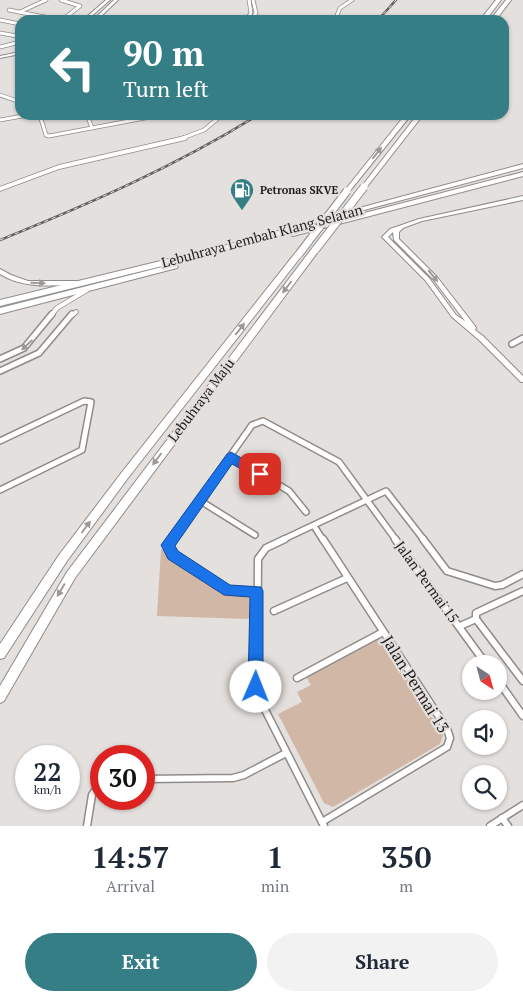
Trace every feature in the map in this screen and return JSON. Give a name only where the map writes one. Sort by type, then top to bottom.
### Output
[{"type":"highway","points":[[487,15],[499,0]]},
{"type":"highway","points":[[497,15],[509,0]]},
{"type":"highway","name":"Lebuhraya Maju","points":[[0,654],[63,558],[125,475],[404,120]]},
{"type":"highway","name":"Lebuhraya Maju","points":[[0,697],[71,575],[316,249],[416,120]]},
{"type":"highway","name":"Lebuhraya Lembah Klang Selatan","points":[[0,303],[258,240],[309,223],[507,171],[523,165]]},
{"type":"highway","name":"Lebuhraya Lembah Klang Selatan","points":[[0,311],[523,174]]},
{"type":"street","points":[[20,12],[46,0]]},
{"type":"street","points":[[62,0],[80,6],[68,15]]},
{"type":"street","points":[[90,15],[108,0]]},
{"type":"street","points":[[100,15],[116,0]]},
{"type":"street","points":[[249,0],[251,13],[250,15]]},
{"type":"street","points":[[253,0],[256,13],[255,15]]},
{"type":"street","points":[[337,15],[340,8],[352,0]]},
{"type":"street","points":[[9,10],[31,15]]},
{"type":"street","points":[[0,20],[15,23]]},
{"type":"street","points":[[0,33],[15,35]]},
{"type":"street","points":[[0,46],[15,43]]},
{"type":"street","points":[[0,57],[15,54]]},
{"type":"street","points":[[0,62],[15,59]]},
{"type":"street","points":[[0,95],[15,100]]},
{"type":"street","points":[[0,120],[15,117]]},
{"type":"street","points":[[41,120],[46,134],[49,136],[135,120]]},
{"type":"street","points":[[89,120],[92,128]]},
{"type":"street","points":[[0,187],[59,167],[189,137],[204,130],[216,120]]},
{"type":"street","points":[[523,198],[421,220],[388,232],[386,237],[427,279],[439,297],[459,320],[481,338],[523,380]]},
{"type":"street","points":[[401,228],[396,231],[396,239],[435,278],[481,338]]},
{"type":"street","points":[[414,266],[412,261],[417,259]]},
{"type":"street","points":[[0,271],[14,279],[33,284],[78,283]]},
{"type":"street","points":[[0,359],[24,348],[57,308],[90,288]]},
{"type":"street","points":[[439,297],[450,307],[459,309]]},
{"type":"street","points":[[459,309],[456,312],[459,320]]},
{"type":"street","points":[[0,371],[39,353],[71,315],[76,312]]},
{"type":"street","points":[[512,344],[523,338]]},
{"type":"street","points":[[0,441],[88,400],[90,402],[82,450],[0,490]]},
{"type":"street","name":"Jalan Permai 15","points":[[256,591],[228,591],[170,552],[168,542],[231,457],[252,425],[259,422],[267,422],[339,462],[480,655]]},
{"type":"street","points":[[231,457],[289,491],[306,512]]},
{"type":"street","points":[[323,824],[259,700],[256,687],[256,591],[258,559],[261,553],[266,548],[386,492],[444,568],[452,574],[495,586],[502,585],[523,574]]},
{"type":"street","points":[[199,500],[255,535]]},
{"type":"street","name":"Jalan Permai 13","points":[[314,526],[447,729],[450,738],[447,747],[323,824]]},
{"type":"street","points":[[274,611],[347,578]]},
{"type":"street","points":[[523,591],[476,613],[476,618],[523,681]]},
{"type":"street","points":[[460,626],[476,618]]},
{"type":"street","points":[[297,678],[383,632]]},
{"type":"street","points":[[508,695],[523,716]]},
{"type":"street","points":[[155,779],[233,778],[244,775],[286,753]]},
{"type":"street","points":[[490,826],[523,805]]},
{"type":"street","points":[[87,826],[90,807]]},
{"type":"street","points":[[502,818],[508,826]]},
{"type":"shaded area","points":[[161,549],[230,596],[245,595],[251,598],[250,619],[157,616]]},
{"type":"shaded area","points":[[378,639],[384,641],[443,735],[440,744],[333,807],[324,803],[278,714],[302,702],[297,692],[311,685],[305,675]]},
{"type":"railway","points":[[382,15],[396,0]]},
{"type":"railway","points":[[0,240],[132,183],[196,151],[250,120]]},
{"type":"place","name":"Petronas SKVE","points":[[242,211]]},
{"type":"route","points":[[256,687],[256,591],[228,591],[173,555],[168,549],[168,542],[231,457],[260,474]]}]
